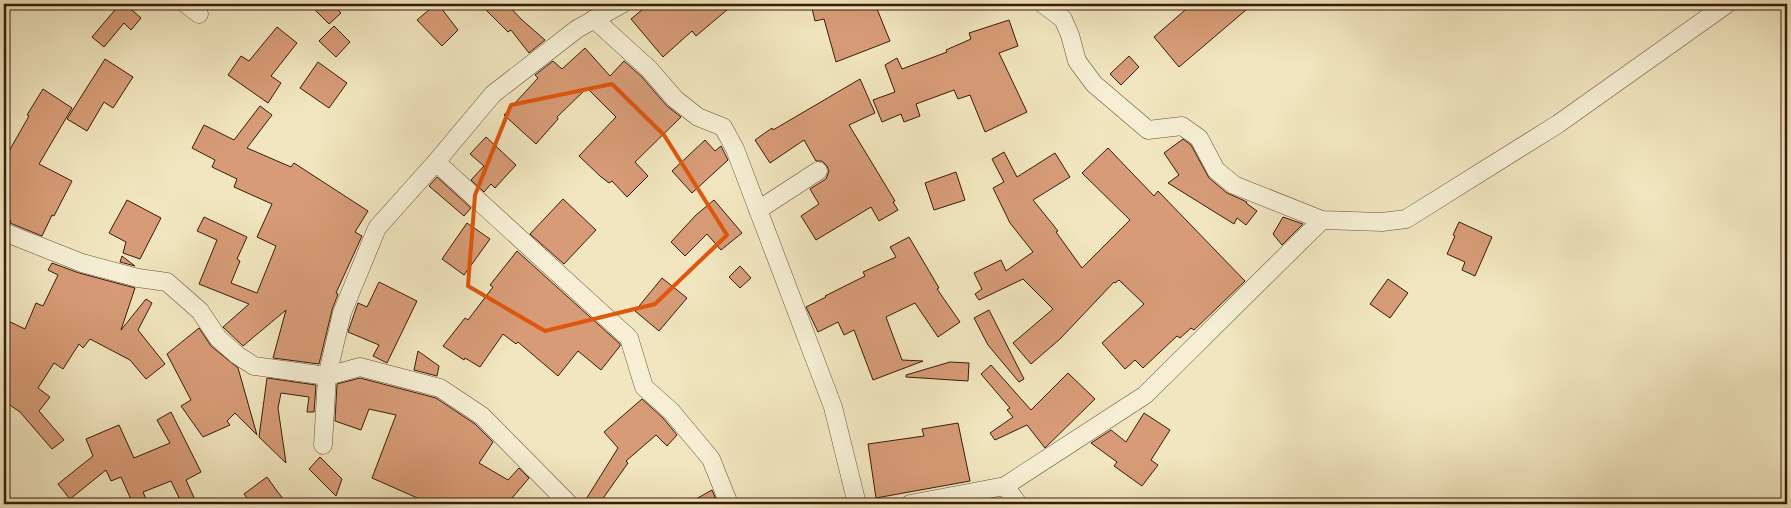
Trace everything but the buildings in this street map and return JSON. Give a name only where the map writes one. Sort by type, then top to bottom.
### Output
[{"type":"street","points":[[323,445],[327,376],[342,313],[377,228],[493,94],[577,28],[622,4]]},
{"type":"street","points":[[1043,4],[1063,19],[1070,35],[1077,61],[1094,84],[1148,130],[1182,126],[1199,138],[1216,170],[1234,185],[1322,220],[1382,222],[1406,219],[1558,124],[1727,4]]},
{"type":"street","points":[[594,19],[649,69],[675,99],[698,117],[723,127],[736,149],[834,407],[857,504]]},
{"type":"street","points":[[436,162],[630,338],[644,387],[671,412],[711,459],[729,504]]},
{"type":"street","points":[[758,210],[818,171]]},
{"type":"street","points":[[910,504],[1005,486],[1145,395],[1322,220]]},
{"type":"street","points":[[4,232],[82,263],[138,278],[167,282],[200,311],[218,338],[237,356],[254,366],[327,376],[360,367],[440,388],[482,416],[569,504]]},
{"type":"street","points":[[1005,486],[1018,504]]},
{"type":"highlighted area","points":[[612,84],[664,135],[727,235],[655,304],[545,331],[468,286],[475,195],[511,105]]}]
